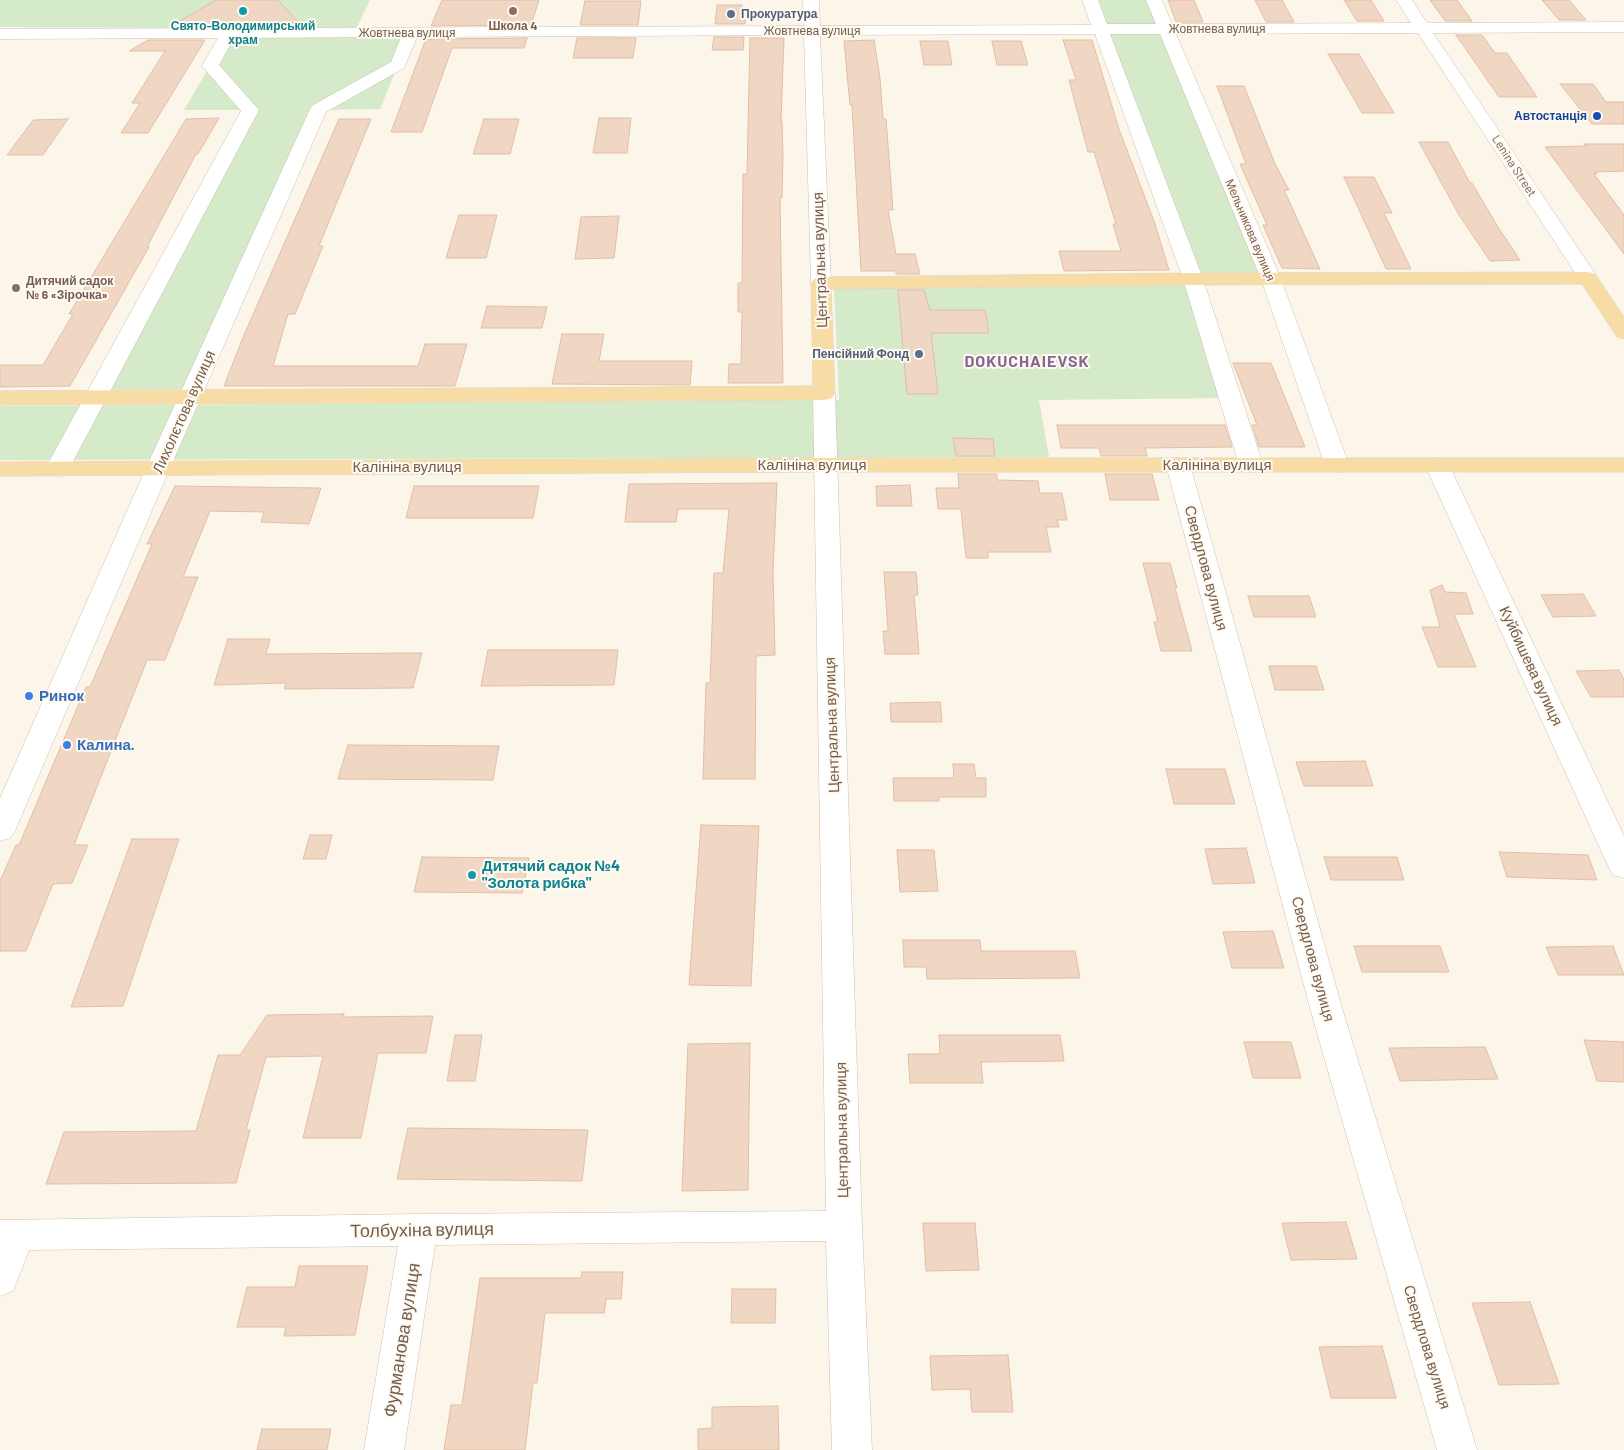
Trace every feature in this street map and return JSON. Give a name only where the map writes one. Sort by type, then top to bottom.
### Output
[{"type":"main road","points":[[821,284],[1193,279],[1588,278]]},
{"type":"main road","name":"Lenina Street","points":[[1588,278],[1624,333]]},
{"type":"main road","name":"Центральна вулиця","points":[[821,284],[824,392]]},
{"type":"main road","points":[[0,398],[824,392]]},
{"type":"main road","name":"Калініна вулиця","points":[[0,469],[825,464],[1624,465]]},
{"type":"street","name":"Центральна вулиця","points":[[811,0],[821,284]]},
{"type":"street","points":[[1090,0],[1193,279],[1251,465]]},
{"type":"street","name":"Мельникова вулиця","points":[[1154,0],[1271,279],[1337,465]]},
{"type":"street","name":"Lenina Street","points":[[1404,0],[1588,278]]},
{"type":"street","name":"Жовтнева вулиця","points":[[0,34],[1624,28]]},
{"type":"street","name":"Лихолєтова вулиця","points":[[3,818],[319,109],[398,65],[411,33]]},
{"type":"street","points":[[57,469],[250,110],[210,66],[229,34]]},
{"type":"street","name":"Центральна вулиця","points":[[824,392],[844,1226],[852,1450]]},
{"type":"street","name":"Свердлова вулиця","points":[[1178,465],[1326,1008],[1457,1450]]},
{"type":"street","name":"Куйбишева вулиця","points":[[1437,465],[1624,868]]},
{"type":"street","name":"Толбухіна вулиця","points":[[8,1235],[844,1226]]},
{"type":"street","name":"Фурманова вулиця","points":[[384,1450],[419,1230]]},
{"type":"street","points":[[0,1280],[8,1235]]},
{"type":"green space","points":[[0,0],[370,0],[356,29],[0,27]]},
{"type":"green space","points":[[1090,0],[1154,0],[1268,273],[1191,274]]},
{"type":"green space","points":[[229,33],[411,33],[380,109],[319,110],[194,389],[100,390],[249,110],[184,110]]},
{"type":"green space","points":[[1195,285],[1230,398],[1039,400],[1049,457],[0,460],[0,406],[839,400],[834,288]]},
{"type":"building","name":"Свято-Володимирський храм","points":[[216,0],[278,0],[298,22],[258,26],[171,26]]},
{"type":"building","points":[[442,0],[539,0],[531,25],[431,26]]},
{"type":"building","points":[[1168,0],[1194,0],[1203,22],[1176,22]]},
{"type":"building","points":[[1255,0],[1282,0],[1294,22],[1266,22]]},
{"type":"building","points":[[1344,0],[1371,0],[1384,21],[1357,21]]},
{"type":"building","points":[[1430,0],[1457,0],[1472,21],[1445,21]]},
{"type":"building","points":[[1542,0],[1569,0],[1586,20],[1559,20]]},
{"type":"building","points":[[585,1],[641,1],[638,25],[580,25]]},
{"type":"building","name":"Прокуратура","points":[[717,5],[742,5],[742,11],[746,11],[745,24],[715,24]]},
{"type":"building","points":[[1456,35],[1482,35],[1495,53],[1507,53],[1537,97],[1499,97]]},
{"type":"building","points":[[714,37],[744,37],[743,50],[712,50]]},
{"type":"building","points":[[527,38],[524,48],[452,48],[422,132],[391,132],[426,39]]},
{"type":"building","points":[[577,38],[636,38],[633,58],[573,58]]},
{"type":"building","points":[[750,38],[784,38],[781,121],[783,156],[782,198],[780,198],[783,383],[728,383],[729,364],[741,364],[742,312],[738,312],[738,283],[742,283],[743,174],[747,174]]},
{"type":"building","points":[[148,40],[205,40],[148,133],[121,133],[140,103],[132,103],[165,51],[129,51]]},
{"type":"building","points":[[874,40],[880,78],[883,119],[886,119],[893,210],[888,210],[896,254],[915,254],[920,274],[896,274],[896,271],[861,271],[852,105],[850,105],[844,41]]},
{"type":"building","points":[[1063,40],[1092,40],[1119,129],[1155,224],[1169,270],[1064,271],[1059,251],[1121,251],[1113,224],[1116,224],[1094,152],[1088,152],[1069,80],[1076,80]]},
{"type":"building","points":[[920,41],[948,41],[952,65],[924,65]]},
{"type":"building","points":[[992,41],[1021,41],[1028,65],[997,65]]},
{"type":"building","points":[[1328,54],[1359,54],[1394,113],[1362,113]]},
{"type":"building","points":[[1560,84],[1593,84],[1606,102],[1624,102],[1624,124],[1592,124]]},
{"type":"building","points":[[1217,86],[1244,86],[1275,164],[1289,190],[1284,190],[1320,269],[1282,268],[1263,225],[1267,225],[1240,164],[1246,164]]},
{"type":"building","points":[[219,118],[198,154],[196,154],[147,247],[149,247],[70,386],[0,387],[0,365],[43,365],[73,314],[69,314],[186,119]]},
{"type":"building","points":[[599,118],[631,118],[627,153],[593,153]]},
{"type":"building","points":[[68,119],[43,155],[7,155],[33,120]]},
{"type":"building","points":[[339,119],[371,119],[319,246],[323,246],[295,314],[288,314],[273,366],[418,366],[425,344],[467,344],[455,386],[224,386],[244,335]]},
{"type":"building","points":[[484,119],[519,119],[510,154],[473,154]]},
{"type":"building","points":[[1419,142],[1448,142],[1470,183],[1472,183],[1520,260],[1490,261],[1459,215]]},
{"type":"building","points":[[1584,144],[1624,144],[1624,171],[1595,172],[1597,174],[1594,174],[1624,215],[1624,254],[1545,147],[1586,146]]},
{"type":"building","points":[[1344,177],[1374,177],[1392,213],[1384,213],[1411,269],[1386,269]]},
{"type":"building","points":[[459,215],[497,215],[486,258],[446,258]]},
{"type":"building","points":[[619,216],[614,258],[575,259],[581,217]]},
{"type":"building","name":"Пенсійний Фонд","points":[[898,290],[924,290],[930,310],[985,310],[989,333],[931,333],[938,394],[907,394]]},
{"type":"building","points":[[487,306],[547,307],[542,328],[481,328]]},
{"type":"building","points":[[562,334],[604,334],[599,361],[692,361],[690,385],[552,384]]},
{"type":"building","points":[[1233,363],[1271,363],[1305,447],[1259,447],[1252,425],[1257,425]]},
{"type":"building","points":[[1057,425],[1225,425],[1232,447],[1145,448],[1147,456],[1101,456],[1099,448],[1061,448]]},
{"type":"building","points":[[953,438],[993,439],[995,456],[956,456]]},
{"type":"building","points":[[958,474],[997,474],[997,480],[1038,481],[1040,493],[1062,493],[1067,520],[1057,520],[1059,527],[1046,527],[1051,552],[988,552],[988,558],[966,558],[961,509],[938,509],[936,488],[959,488]]},
{"type":"building","points":[[1105,474],[1152,474],[1159,500],[1110,500]]},
{"type":"building","points":[[777,483],[773,572],[775,655],[756,656],[755,779],[703,779],[706,683],[710,683],[714,573],[723,573],[729,509],[678,509],[676,522],[625,522],[629,484]]},
{"type":"building","points":[[910,485],[912,506],[877,506],[876,486]]},
{"type":"building","points":[[175,486],[321,488],[309,524],[261,522],[264,512],[210,511],[183,577],[198,577],[165,660],[147,660],[74,845],[88,845],[72,883],[53,884],[26,951],[0,951],[0,881],[16,845],[19,845],[86,687],[90,687],[152,544],[147,544]]},
{"type":"building","points":[[414,486],[539,486],[533,518],[406,518]]},
{"type":"building","points":[[1143,563],[1170,563],[1192,651],[1161,651],[1154,622],[1158,622]]},
{"type":"building","points":[[884,572],[916,572],[918,595],[914,595],[919,654],[885,654],[883,631],[888,631]]},
{"type":"building","points":[[1442,585],[1445,592],[1466,593],[1473,614],[1454,614],[1476,667],[1438,667],[1422,627],[1440,627],[1430,590]]},
{"type":"building","points":[[1583,594],[1596,616],[1553,617],[1541,595]]},
{"type":"building","points":[[1248,596],[1309,596],[1316,617],[1254,617]]},
{"type":"building","points":[[228,639],[270,639],[266,654],[422,653],[413,688],[284,689],[286,683],[214,685]]},
{"type":"building","points":[[488,650],[618,650],[614,685],[481,686]]},
{"type":"building","points":[[1269,666],[1316,666],[1324,690],[1275,690]]},
{"type":"building","points":[[1619,670],[1624,679],[1624,697],[1591,697],[1576,671]]},
{"type":"building","points":[[940,702],[942,722],[891,722],[890,703]]},
{"type":"building","points":[[348,745],[499,746],[493,780],[338,779]]},
{"type":"building","points":[[1365,761],[1373,786],[1304,786],[1296,762]]},
{"type":"building","points":[[953,764],[974,764],[976,778],[986,778],[986,797],[939,797],[939,801],[894,801],[893,778],[954,778]]},
{"type":"building","points":[[1166,769],[1225,769],[1235,804],[1174,804]]},
{"type":"building","points":[[701,825],[759,826],[751,986],[689,985]]},
{"type":"building","points":[[310,835],[332,835],[326,859],[303,859]]},
{"type":"building","points":[[132,839],[179,839],[123,1006],[71,1007]]},
{"type":"building","points":[[1246,848],[1255,883],[1213,884],[1205,849]]},
{"type":"building","points":[[897,850],[934,850],[938,891],[900,892]]},
{"type":"building","points":[[1499,852],[1588,855],[1597,880],[1507,877]]},
{"type":"building","name":"Дитячий садок №4 \"Золота рибка\"","points":[[422,857],[529,858],[522,893],[414,892]]},
{"type":"building","points":[[1324,857],[1397,857],[1404,880],[1331,880]]},
{"type":"building","points":[[1273,931],[1284,968],[1232,968],[1223,932]]},
{"type":"building","points":[[903,940],[980,940],[981,951],[1075,951],[1080,978],[927,979],[926,967],[904,967]]},
{"type":"building","points":[[1354,946],[1440,946],[1449,972],[1362,972]]},
{"type":"building","points":[[1613,946],[1624,975],[1558,975],[1546,947]]},
{"type":"building","points":[[344,1014],[343,1017],[433,1016],[426,1053],[378,1053],[361,1138],[303,1138],[323,1056],[266,1057],[246,1130],[250,1130],[236,1183],[46,1184],[64,1132],[196,1131],[218,1055],[240,1055],[267,1015]]},
{"type":"building","points":[[455,1035],[482,1035],[475,1081],[447,1081]]},
{"type":"building","points":[[939,1035],[1060,1035],[1064,1061],[981,1062],[983,1083],[910,1083],[908,1054],[940,1054]]},
{"type":"building","points":[[1584,1040],[1624,1042],[1624,1082],[1597,1081]]},
{"type":"building","points":[[1244,1042],[1291,1042],[1301,1078],[1253,1078]]},
{"type":"building","points":[[750,1043],[748,1190],[682,1191],[688,1044]]},
{"type":"building","points":[[1485,1047],[1498,1079],[1400,1081],[1389,1048]]},
{"type":"building","points":[[408,1128],[588,1130],[582,1181],[397,1179]]},
{"type":"building","points":[[1346,1222],[1357,1259],[1291,1260],[1282,1223]]},
{"type":"building","points":[[923,1223],[975,1223],[979,1270],[926,1271]]},
{"type":"building","points":[[299,1266],[368,1266],[355,1335],[284,1336],[286,1327],[237,1327],[247,1287],[295,1287]]},
{"type":"building","points":[[582,1272],[623,1272],[621,1299],[606,1299],[604,1313],[545,1313],[537,1383],[533,1383],[525,1450],[444,1450],[451,1405],[462,1405],[480,1278],[581,1278]]},
{"type":"building","points":[[732,1289],[776,1289],[775,1323],[731,1323]]},
{"type":"building","points":[[1530,1302],[1559,1384],[1499,1385],[1472,1303]]},
{"type":"building","points":[[1382,1346],[1396,1398],[1331,1398],[1319,1347]]},
{"type":"building","points":[[1008,1355],[1013,1412],[972,1412],[970,1389],[932,1390],[930,1356]]},
{"type":"building","points":[[778,1406],[779,1450],[698,1450],[698,1429],[712,1428],[712,1407]]},
{"type":"building","points":[[262,1429],[331,1429],[327,1450],[257,1450]]},
{"type":"place","name":"Свято-Володимирський храм","points":[[243,11]]},
{"type":"place","name":"Школа 4","points":[[513,11]]},
{"type":"place","name":"Прокуратура","points":[[731,14]]},
{"type":"place","name":"Автостанція","points":[[1597,116]]},
{"type":"place","name":"Дитячий садок № 6 «Зірочка»","points":[[16,288]]},
{"type":"place","name":"Пенсійний Фонд","points":[[919,354]]},
{"type":"place","name":"Ринок","points":[[29,696]]},
{"type":"place","name":"Калина.","points":[[67,745]]},
{"type":"place","name":"Дитячий садок №4 \"Золота рибка\"","points":[[472,875]]},
{"type":"district","name":"DOKUCHAIEVSK","points":[[1027,362]]}]
